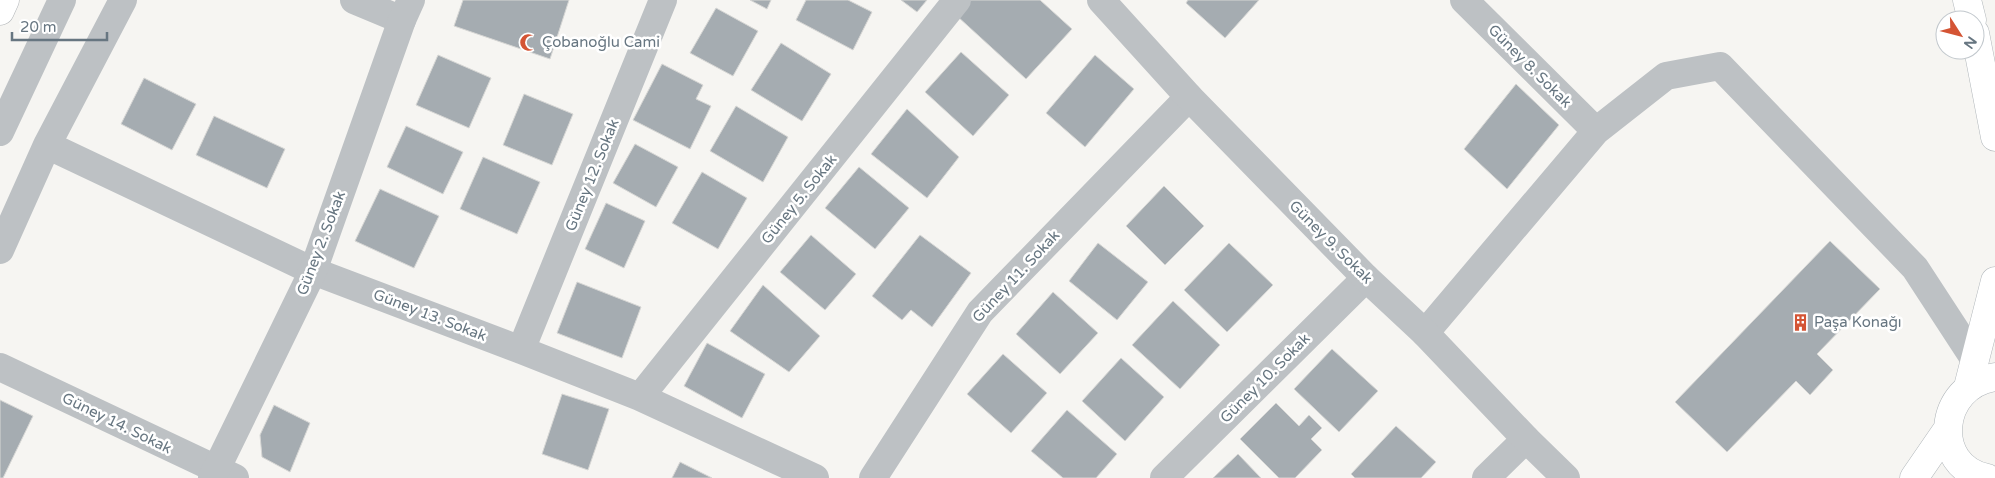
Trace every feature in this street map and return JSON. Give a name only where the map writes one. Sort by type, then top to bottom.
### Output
[{"type":"main road","points":[[0,11],[5,0]]},
{"type":"main road","points":[[1985,59],[1995,137]]},
{"type":"main road","points":[[1982,478],[1957,459],[1950,445],[1947,430],[1949,415],[1956,400],[1968,387],[1983,379],[1995,281]]},
{"type":"main road","points":[[1914,478],[1947,430]]},
{"type":"street","points":[[0,132],[62,0]]},
{"type":"street","points":[[0,250],[47,145],[122,0]]},
{"type":"street","points":[[354,0],[407,10]]},
{"type":"street","name":"Güney 12. Sokak","points":[[521,350],[663,0]]},
{"type":"street","name":"Güney 5. Sokak","points":[[640,397],[957,0]]},
{"type":"street","name":"Güney 9. Sokak","points":[[1101,0],[1189,97],[1566,478]]},
{"type":"street","name":"Güney 8. Sokak","points":[[1464,0],[1596,131]]},
{"type":"street","name":"Güney 2. Sokak","points":[[221,475],[313,271],[407,10]]},
{"type":"street","points":[[1425,334],[1596,131],[1666,76],[1720,66],[1915,268],[1985,369]]},
{"type":"street","name":"Güney 11. Sokak","points":[[873,478],[980,312],[1189,97]]},
{"type":"street","name":"Güney 13. Sokak","points":[[47,145],[313,271],[640,397],[815,478]]},
{"type":"street","name":"Güney 10. Sokak","points":[[1164,478],[1366,278]]},
{"type":"street","name":"Güney 14. Sokak","points":[[0,366],[221,475]]},
{"type":"street","points":[[1486,478],[1526,439]]},
{"type":"building","name":"Çobanoğlu Cami","points":[[463,0],[569,0],[550,59],[454,26]]},
{"type":"building","points":[[750,0],[771,0],[767,9]]},
{"type":"building","points":[[806,0],[848,0],[872,12],[853,50],[796,20]]},
{"type":"building","points":[[901,0],[927,0],[917,12]]},
{"type":"building","points":[[971,0],[1040,0],[1072,29],[1026,79],[957,16]]},
{"type":"building","points":[[1188,0],[1259,0],[1225,38],[1186,3]]},
{"type":"building","points":[[716,8],[758,31],[733,76],[690,53]]},
{"type":"building","points":[[781,43],[831,74],[802,121],[751,90]]},
{"type":"building","points":[[961,52],[1009,95],[973,136],[925,92]]},
{"type":"building","points":[[438,55],[491,78],[469,128],[416,105]]},
{"type":"building","points":[[1095,55],[1134,89],[1085,147],[1046,113]]},
{"type":"building","points":[[662,64],[703,85],[696,99],[711,106],[690,149],[633,120]]},
{"type":"building","points":[[144,78],[196,104],[172,150],[121,124]]},
{"type":"building","points":[[1516,84],[1559,125],[1507,189],[1464,149]]},
{"type":"building","points":[[524,94],[573,114],[552,165],[503,145]]},
{"type":"building","points":[[736,106],[788,137],[763,182],[710,151]]},
{"type":"building","points":[[907,109],[959,157],[927,198],[871,154]]},
{"type":"building","points":[[214,116],[285,149],[267,188],[196,155]]},
{"type":"building","points":[[406,126],[463,152],[443,194],[387,167]]},
{"type":"building","points":[[635,144],[678,167],[656,207],[613,183]]},
{"type":"building","points":[[483,157],[540,182],[517,234],[460,209]]},
{"type":"building","points":[[859,167],[909,208],[875,249],[825,208]]},
{"type":"building","points":[[702,172],[747,198],[718,249],[672,223]]},
{"type":"building","points":[[1164,186],[1204,226],[1165,265],[1126,226]]},
{"type":"building","points":[[380,189],[439,216],[414,268],[355,241]]},
{"type":"building","points":[[606,203],[645,221],[624,268],[585,249]]},
{"type":"building","points":[[811,235],[856,274],[825,310],[780,272]]},
{"type":"building","points":[[920,235],[971,273],[932,327],[911,310],[902,320],[872,296]]},
{"type":"building","name":"Paşa Konağı","points":[[1830,241],[1880,289],[1817,354],[1833,370],[1810,395],[1796,381],[1727,452],[1675,402]]},
{"type":"building","points":[[1098,243],[1148,282],[1117,320],[1069,281]]},
{"type":"building","points":[[1229,243],[1273,285],[1227,332],[1184,290]]},
{"type":"building","points":[[577,282],[641,307],[622,358],[557,333]]},
{"type":"building","points":[[763,285],[820,336],[789,372],[730,331]]},
{"type":"building","points":[[1053,292],[1098,333],[1060,374],[1016,334]]},
{"type":"building","points":[[1173,301],[1220,345],[1180,389],[1132,345]]},
{"type":"building","points":[[707,343],[765,374],[742,418],[684,386]]},
{"type":"building","points":[[1332,349],[1378,391],[1339,432],[1294,389]]},
{"type":"building","points":[[1003,354],[1047,393],[1011,433],[967,394]]},
{"type":"building","points":[[1121,358],[1164,397],[1125,441],[1082,401]]},
{"type":"building","points":[[562,394],[609,409],[588,470],[542,454]]},
{"type":"building","points":[[0,400],[33,416],[3,478],[0,478]]},
{"type":"building","points":[[1276,403],[1299,426],[1309,415],[1322,428],[1311,439],[1322,450],[1295,478],[1279,478],[1240,439]]},
{"type":"building","points":[[274,405],[310,423],[290,472],[262,457],[260,435]]},
{"type":"building","points":[[1067,410],[1117,454],[1096,478],[1063,478],[1031,451]]},
{"type":"building","points":[[1396,426],[1436,462],[1421,478],[1355,478],[1351,474]]},
{"type":"building","points":[[1238,454],[1261,478],[1213,478]]},
{"type":"building","points":[[680,462],[712,478],[672,478]]},
{"type":"place","name":"Çobanoğlu Cami","points":[[528,42]]},
{"type":"place","name":"Paşa Konağı","points":[[1800,322]]}]
